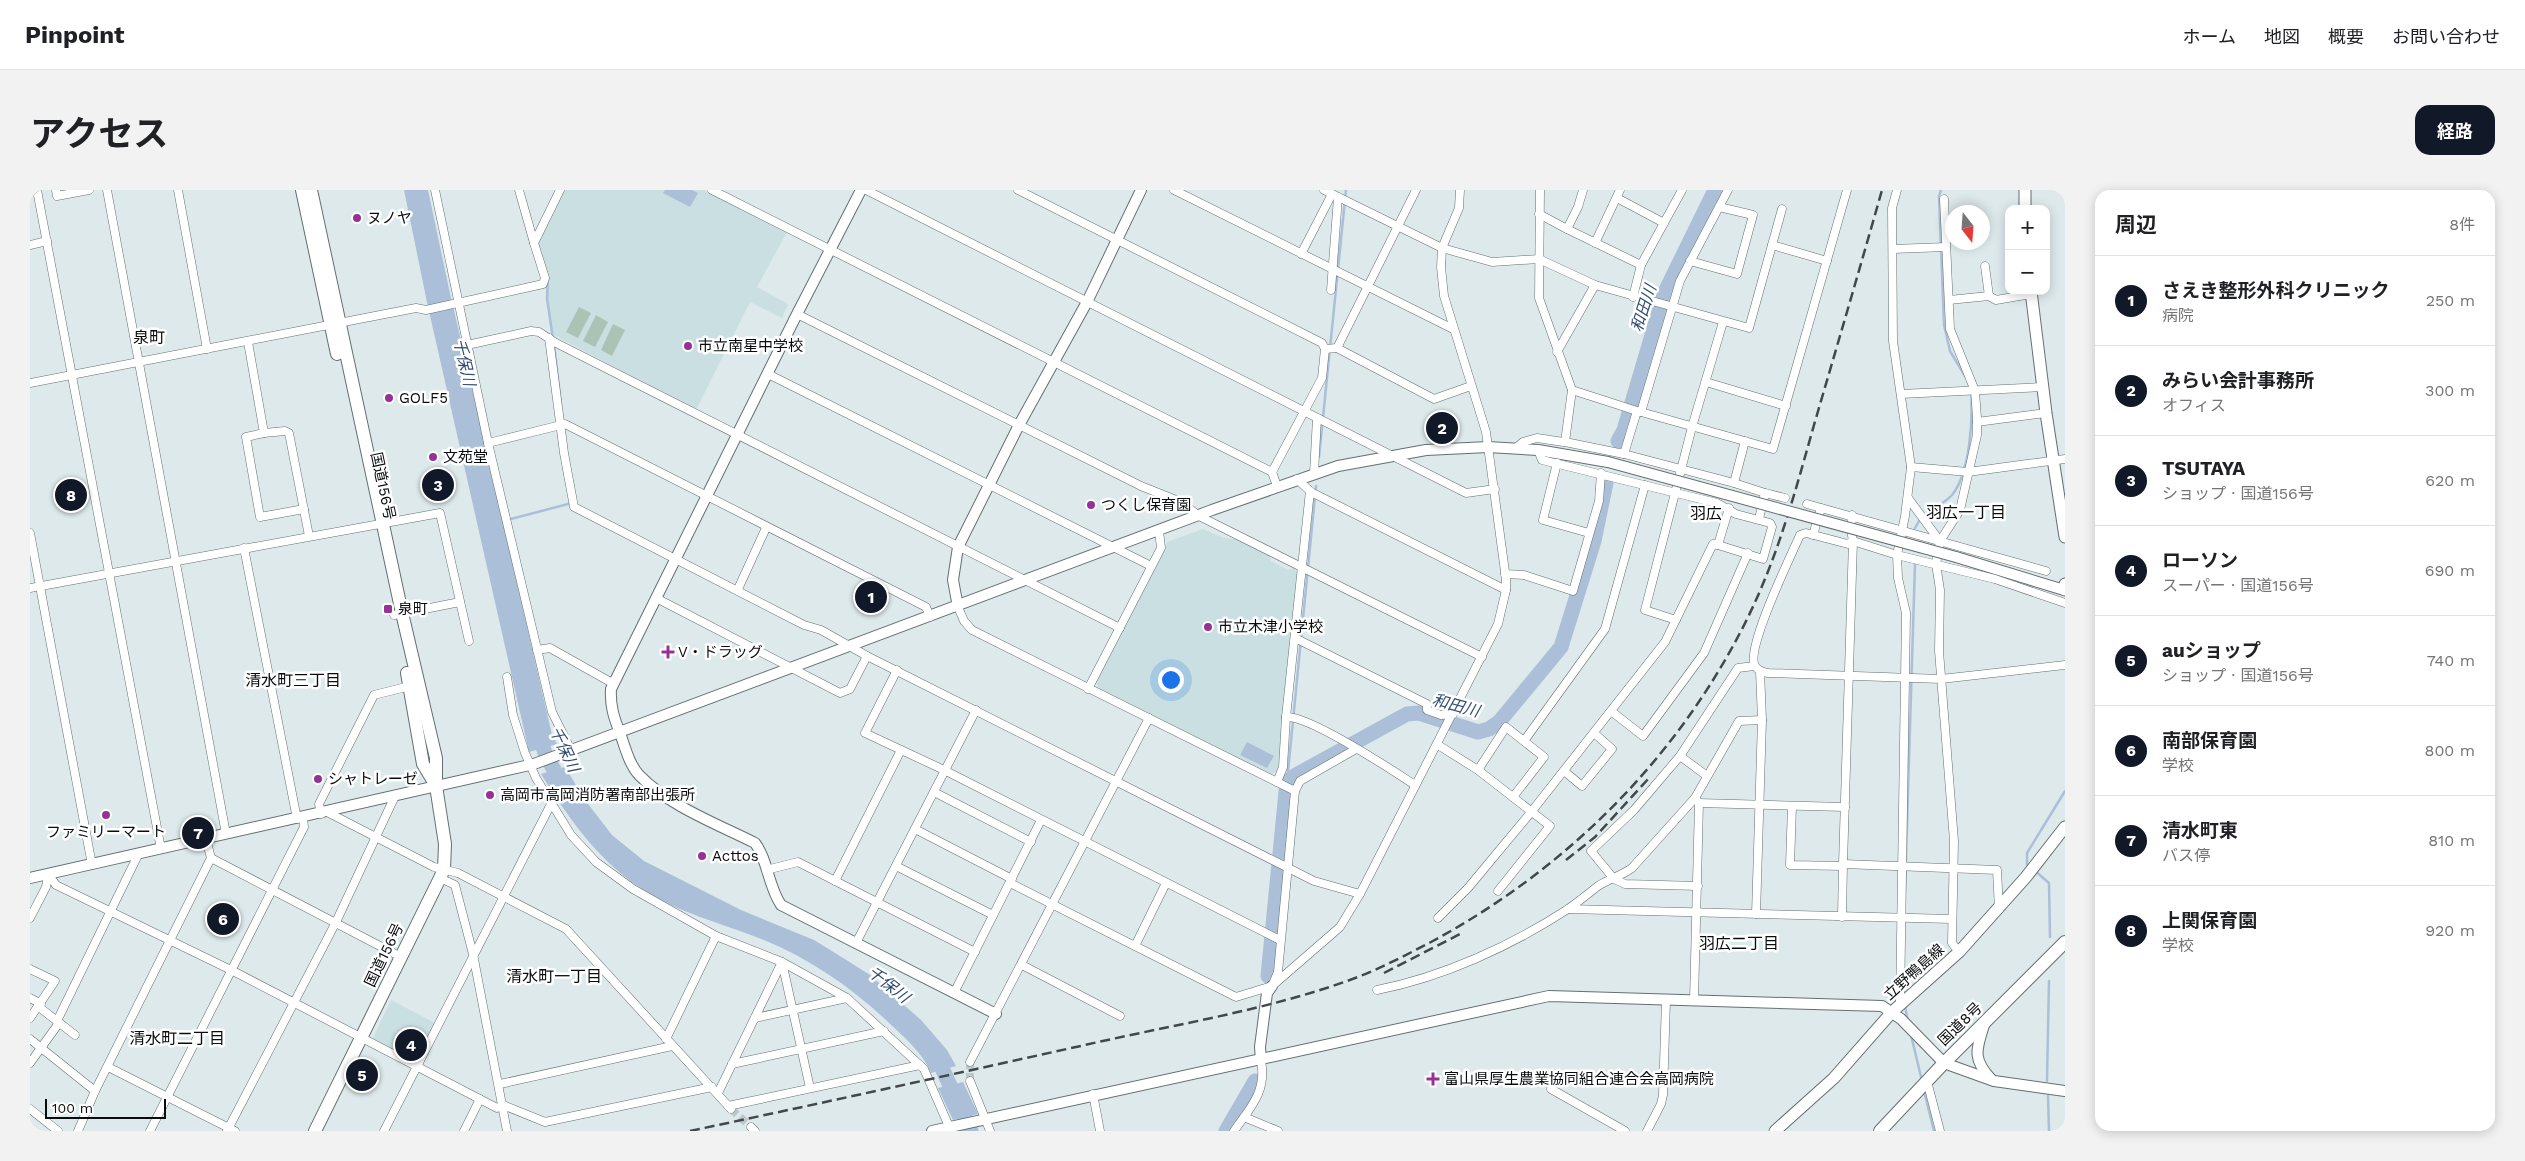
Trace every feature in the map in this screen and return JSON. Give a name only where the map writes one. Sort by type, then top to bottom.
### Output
[{"type":"highway","name":"国道156号","points":[[302,190],[335,324],[398,614],[436,758],[436,786],[445,844],[442,874],[315,1131]]},
{"type":"highway","name":"国道156号","points":[[311,190],[335,324]]},
{"type":"highway","name":"国道156号","points":[[398,614],[423,764],[436,786]]},
{"type":"highway","name":"国道8号","points":[[1880,1131],[1944,1063],[2065,942]]},
{"type":"main road","points":[[2025,190],[2025,205]]},
{"type":"main road","points":[[2031,295],[2046,413],[2065,537]]},
{"type":"main road","name":"立野鴨島線","points":[[1775,1131],[1834,1078],[1896,1008],[1959,952],[1999,909],[2065,827]]},
{"type":"street","points":[[37,190],[161,849]]},
{"type":"street","points":[[56,190],[57,196],[89,190]]},
{"type":"street","points":[[107,190],[226,834]]},
{"type":"street","points":[[178,190],[208,349]]},
{"type":"street","points":[[435,190],[456,304],[467,345],[488,443],[552,712],[568,753]]},
{"type":"street","points":[[30,383],[416,308],[426,310],[543,284],[546,278],[519,190]]},
{"type":"street","points":[[534,243],[560,190]]},
{"type":"street","points":[[712,190],[1272,472]]},
{"type":"street","points":[[861,190],[829,250],[708,498],[614,684],[610,705],[631,763],[639,774],[660,792],[688,809],[755,843],[760,850],[766,870],[781,905],[996,1014]]},
{"type":"street","points":[[866,190],[1466,493],[1495,489]]},
{"type":"street","points":[[1018,190],[1322,343],[1325,349],[1322,378],[1272,472],[1276,486]]},
{"type":"street","points":[[1141,190],[1087,302],[1019,424],[958,546],[953,580],[958,606],[964,621],[972,630],[1294,791]]},
{"type":"street","points":[[1174,190],[1453,330]]},
{"type":"street","points":[[1324,190],[1442,248],[1492,262],[1539,259],[1595,285],[1654,304],[1749,328],[1782,209]]},
{"type":"street","points":[[1336,348],[1416,190]]},
{"type":"street","points":[[1234,1131],[1257,1097],[1264,1077],[1260,1046],[1266,993],[1340,928],[1360,894],[1415,785],[1438,745],[1498,624],[1506,590],[1495,489],[1488,447],[1444,296],[1441,267],[1442,248],[1459,208],[1460,190]]},
{"type":"street","points":[[1540,190],[1539,298],[1572,390],[1565,442]]},
{"type":"street","points":[[1567,229],[1578,207],[1583,190]]},
{"type":"street","points":[[1595,243],[1620,190]]},
{"type":"street","points":[[1633,297],[1642,265],[1682,190]]},
{"type":"street","points":[[1624,454],[1669,307],[1690,261],[1728,190]]},
{"type":"street","points":[[1572,390],[1692,427],[1773,449],[1848,190]]},
{"type":"street","points":[[1896,1008],[1904,919],[1909,677],[1906,612],[1898,578],[1897,555],[1908,498],[1910,467],[1893,341],[1892,208],[1897,190]]},
{"type":"street","points":[[1301,254],[1337,197]]},
{"type":"street","points":[[1331,290],[1334,270],[1337,197]]},
{"type":"street","points":[[1617,198],[1664,223]]},
{"type":"street","points":[[1944,199],[1945,223]]},
{"type":"street","points":[[1690,261],[1738,274],[1753,215],[1720,206]]},
{"type":"street","points":[[1539,214],[1642,265]]},
{"type":"street","points":[[30,244],[47,241]]},
{"type":"street","points":[[1772,246],[1827,261]]},
{"type":"street","points":[[1893,249],[1945,247]]},
{"type":"street","points":[[1946,250],[1950,329],[1974,391],[1977,422],[1977,435],[1967,472],[1960,510],[1940,541],[1936,564],[1940,590],[1939,651],[1954,841],[1952,943],[1959,952]]},
{"type":"street","points":[[1985,266],[1989,296]]},
{"type":"street","points":[[1557,352],[1595,285]]},
{"type":"street","points":[[1949,300],[1989,296],[1996,300],[2021,295]]},
{"type":"street","points":[[797,314],[1142,486],[1181,502],[1199,516],[1304,566],[1482,657]]},
{"type":"street","points":[[1676,620],[1645,610],[1692,427],[1722,322]]},
{"type":"street","points":[[467,345],[531,331],[539,332],[738,436],[1028,580],[1120,628]]},
{"type":"street","points":[[553,341],[574,507],[676,560],[738,589],[804,625],[821,630],[867,656],[1314,881],[1360,894]]},
{"type":"street","points":[[248,342],[264,434]]},
{"type":"street","points":[[1325,349],[1336,348],[1434,398],[1471,386]]},
{"type":"street","points":[[768,374],[1151,566]]},
{"type":"street","points":[[1706,382],[1786,406]]},
{"type":"street","points":[[1901,394],[2043,387]]},
{"type":"street","points":[[1977,422],[2046,413]]},
{"type":"street","points":[[1314,473],[1317,418]]},
{"type":"street","points":[[488,443],[563,424],[926,607],[930,617]]},
{"type":"street","points":[[304,509],[260,517],[246,437],[285,431],[288,434],[304,509],[309,536]]},
{"type":"street","points":[[1516,448],[1523,442],[1536,438],[1565,442],[1624,454],[1785,498]]},
{"type":"street","points":[[1734,484],[1745,441]]},
{"type":"street","points":[[30,878],[92,866],[533,765],[1116,548],[1276,486],[1314,473],[1391,455],[1426,450],[1488,447],[1516,448],[1608,462],[2065,588]]},
{"type":"street","points":[[1438,918],[1468,888],[1532,812],[1666,642],[1713,544],[1763,559],[1772,527],[1770,523],[1736,514],[1728,508],[1676,492],[1542,460],[1538,450]]},
{"type":"street","points":[[1910,467],[1967,472],[2065,459]]},
{"type":"street","points":[[1557,463],[1543,520],[1590,533]]},
{"type":"street","points":[[1505,574],[1524,575],[1573,591],[1599,501],[1601,473]]},
{"type":"street","points":[[1297,479],[1311,492],[1506,590]]},
{"type":"street","points":[[1678,482],[1702,488]]},
{"type":"street","points":[[1524,741],[1605,629],[1645,484]]},
{"type":"street","points":[[1278,783],[1283,768],[1290,717],[1295,638],[1311,492]]},
{"type":"street","points":[[1759,519],[1765,493]]},
{"type":"street","points":[[1908,498],[1940,541]]},
{"type":"street","points":[[1807,504],[1902,529],[2046,571]]},
{"type":"street","points":[[1718,545],[1728,508]]},
{"type":"street","points":[[1813,535],[1821,508]]},
{"type":"street","points":[[30,588],[440,513],[469,641]]},
{"type":"street","points":[[1842,917],[1853,541],[1852,515]]},
{"type":"street","points":[[1835,523],[1851,527]]},
{"type":"street","points":[[738,589],[766,528]]},
{"type":"street","points":[[1088,688],[1161,548],[1159,531]]},
{"type":"street","points":[[30,532],[92,866]]},
{"type":"street","points":[[1756,914],[1762,720],[1757,668],[1753,656],[1756,637],[1800,535],[1806,533],[1848,544],[1853,541],[1897,555],[1995,579],[2065,603]]},
{"type":"street","points":[[150,1131],[274,890],[304,827],[300,819],[244,548]]},
{"type":"street","points":[[1611,712],[1643,736],[1704,653],[1748,553]]},
{"type":"street","points":[[656,598],[840,693],[850,689],[867,656]]},
{"type":"street","points":[[398,614],[460,602]]},
{"type":"street","points":[[1295,638],[1426,704],[1427,710],[1441,715],[1452,716]]},
{"type":"street","points":[[537,650],[550,648],[614,684]]},
{"type":"street","points":[[1698,886],[1625,884],[1614,879],[1591,851],[1634,810],[1680,756],[1738,668],[1941,679],[2065,665]]},
{"type":"street","points":[[897,670],[865,732],[944,770],[1279,940]]},
{"type":"street","points":[[506,677],[514,715],[533,765],[552,804],[571,835],[596,862],[641,894],[716,936],[782,962],[847,998],[924,1069],[951,1128]]},
{"type":"street","points":[[410,686],[374,695],[319,804],[325,813],[376,836],[434,866],[455,885],[473,954],[500,1084],[507,1131]]},
{"type":"street","points":[[856,943],[976,710]]},
{"type":"street","points":[[1290,717],[1345,742],[1415,785]]},
{"type":"street","points":[[970,1062],[1022,966],[1149,718]]},
{"type":"street","points":[[1377,990],[1406,984],[1470,960],[1521,937],[1568,909],[1600,884],[1614,879],[1632,868],[1697,801],[1708,776],[1739,721],[1762,720]]},
{"type":"street","points":[[1478,770],[1506,727],[1544,757],[1513,797]]},
{"type":"street","points":[[1564,771],[1582,786],[1612,749],[1594,733]]},
{"type":"street","points":[[1438,745],[1478,770],[1550,826],[1498,891]]},
{"type":"street","points":[[915,829],[1054,904],[1236,997],[1272,986],[1278,972],[1279,940],[1294,791],[1300,781],[1355,748]]},
{"type":"street","points":[[835,881],[901,750]]},
{"type":"street","points":[[1680,756],[1708,776]]},
{"type":"street","points":[[934,792],[1031,842]]},
{"type":"street","points":[[108,1067],[168,1096],[230,1130],[292,1003],[336,922],[395,796]]},
{"type":"street","points":[[1697,801],[1845,807]]},
{"type":"street","points":[[1694,1000],[1698,886],[1697,801]]},
{"type":"street","points":[[384,1131],[502,897],[552,804]]},
{"type":"street","points":[[1792,806],[1790,865],[1906,865],[1997,870],[1999,909]]},
{"type":"street","points":[[954,993],[1042,820]]},
{"type":"street","points":[[78,1131],[95,1091],[211,858],[206,839]]},
{"type":"street","points":[[30,1063],[58,1022],[138,855]]},
{"type":"street","points":[[211,858],[401,957]]},
{"type":"street","points":[[766,870],[798,862],[975,952]]},
{"type":"street","points":[[896,866],[994,915]]},
{"type":"street","points":[[442,874],[458,873],[566,929],[730,1107],[920,1065]]},
{"type":"street","points":[[48,874],[56,885],[232,972],[497,1108],[503,1105],[545,1122],[712,1087]]},
{"type":"street","points":[[30,918],[46,887],[48,874]]},
{"type":"street","points":[[1135,946],[1166,883]]},
{"type":"street","points":[[1568,909],[1952,919]]},
{"type":"street","points":[[666,1039],[716,936]]},
{"type":"street","points":[[782,962],[810,1088]]},
{"type":"street","points":[[718,1094],[782,962]]},
{"type":"street","points":[[1022,966],[1120,1016]]},
{"type":"street","points":[[30,969],[56,981],[30,1018]]},
{"type":"street","points":[[932,1131],[1093,1094],[1261,1061],[1549,996],[1871,1005],[1896,1008],[1944,1063],[1994,1081],[2065,1091]]},
{"type":"street","points":[[30,998],[75,1035]]},
{"type":"street","points":[[755,1018],[847,998]]},
{"type":"street","points":[[1647,1131],[1664,1095],[1666,1000]]},
{"type":"street","points":[[1985,1022],[1980,1039],[1978,1060],[1980,1067],[1994,1081]]},
{"type":"street","points":[[732,1064],[884,1031]]},
{"type":"street","points":[[30,1039],[95,1091]]},
{"type":"street","points":[[500,1084],[672,1046]]},
{"type":"street","points":[[970,1081],[990,1131]]},
{"type":"street","points":[[1927,1081],[1940,1131]]},
{"type":"street","points":[[1551,1089],[1625,1131]]},
{"type":"street","points":[[1093,1094],[1100,1131]]},
{"type":"street","points":[[464,1131],[480,1099]]},
{"type":"street","points":[[30,1108],[58,1131]]},
{"type":"street","points":[[1244,1117],[1278,1131]]},
{"type":"shaded area","points":[[562,190],[703,190],[787,232],[757,287],[788,304],[782,318],[750,302],[696,410],[552,334],[546,290],[549,279],[536,240]]},
{"type":"shaded area","name":"市立木津小学校","points":[[1203,529],[1224,538],[1243,540],[1262,549],[1262,552],[1270,556],[1271,561],[1288,570],[1293,568],[1298,573],[1278,771],[1271,775],[1099,690],[1096,682],[1167,542]]},
{"type":"shaded area","points":[[391,1000],[435,1023],[415,1062],[375,1043],[373,1038]]},
{"type":"green space","points":[[579,307],[591,313],[578,338],[566,332]]},
{"type":"green space","points":[[596,315],[608,322],[595,347],[583,341]]},
{"type":"green space","points":[[613,324],[625,330],[612,356],[601,350]]},
{"type":"water","points":[[404,190],[428,190],[452,303],[428,307]]},
{"type":"water","points":[[665,190],[692,190],[698,193],[690,207],[663,193]]},
{"type":"water","points":[[453,306],[552,735],[557,744],[529,752],[429,311]]},
{"type":"water","points":[[1247,742],[1274,756],[1267,768],[1240,755]]},
{"type":"water","points":[[568,766],[567,770],[585,800],[612,835],[644,861],[741,910],[814,940],[870,975],[921,1020],[947,1050],[956,1066],[931,1073],[912,1045],[873,1009],[844,985],[814,965],[764,940],[669,904],[624,876],[584,836],[541,774]]},
{"type":"water","points":[[963,1082],[978,1114],[953,1120],[938,1088]]},
{"type":"waterway","points":[[1319,457],[1346,190]]},
{"type":"waterway","name":"和田川","points":[[1618,441],[1624,430],[1664,294],[1715,190]]},
{"type":"waterway","points":[[1941,190],[1939,196],[1944,325],[1950,351],[1965,376]]},
{"type":"waterway","points":[[548,278],[547,298],[553,339]]},
{"type":"waterway","points":[[554,345],[561,404]]},
{"type":"waterway","points":[[1915,528],[1927,513],[1952,495],[1963,474],[1971,431],[1971,392]]},
{"type":"waterway","name":"和田川","points":[[1268,976],[1287,782],[1296,775],[1407,714],[1419,713],[1478,732],[1489,729],[1499,722],[1561,647],[1594,541],[1606,483]]},
{"type":"waterway","points":[[1287,782],[1316,486]]},
{"type":"waterway","points":[[507,520],[572,503]]},
{"type":"waterway","points":[[1905,890],[1915,564]]},
{"type":"waterway","name":"千保川","points":[[537,729],[546,756],[564,787]]},
{"type":"waterway","points":[[2030,867],[2027,865],[2027,853],[2065,791]]},
{"type":"waterway","points":[[2034,870],[2049,883],[2050,937]]},
{"type":"waterway","points":[[2047,1081],[2049,981]]},
{"type":"waterway","points":[[1905,1006],[1908,1022]]},
{"type":"waterway","points":[[1911,1035],[1922,1081]]},
{"type":"waterway","name":"千保川","points":[[935,1053],[971,1131]]},
{"type":"waterway","name":"和田川","points":[[1226,1131],[1255,1081]]},
{"type":"waterway","points":[[1924,1091],[1934,1131]]},
{"type":"waterway","points":[[2048,1096],[2049,1131]]},
{"type":"tunnel","points":[[970,1062],[970,1081]]},
{"type":"tunnel","points":[[731,1109],[751,1127]]},
{"type":"railway","points":[[690,1131],[1217,1017],[1315,992],[1369,973],[1431,942],[1479,914],[1525,882],[1569,847],[1610,810],[1647,769],[1682,726],[1713,680],[1741,631],[1764,581],[1783,530],[1882,190]]},
{"type":"railway","points":[[1566,860],[1595,837],[1649,778]]},
{"type":"railway","points":[[1384,973],[1462,933]]},
{"type":"place","name":"ヌノヤ","points":[[357,218]]},
{"type":"place","name":"市立南星中学校","points":[[688,346]]},
{"type":"place","name":"GOLF5","points":[[389,398]]},
{"type":"place","name":"みらい会計事務所","points":[[1442,428]]},
{"type":"place","name":"文苑堂","points":[[433,457]]},
{"type":"place","name":"TSUTAYA","points":[[438,485]]},
{"type":"place","name":"上関保育園","points":[[71,495]]},
{"type":"place","name":"つくし保育園","points":[[1091,505]]},
{"type":"place","name":"さえき整形外科クリニック","points":[[871,597]]},
{"type":"place","name":"泉町","points":[[388,609]]},
{"type":"place","name":"市立木津小学校","points":[[1208,627]]},
{"type":"place","name":"V・ドラッグ","points":[[668,652]]},
{"type":"place","name":"シャトレーゼ","points":[[318,779]]},
{"type":"place","name":"高岡市高岡消防署南部出張所","points":[[490,795]]},
{"type":"place","name":"ファミリーマート","points":[[106,815]]},
{"type":"place","name":"清水町東","points":[[198,833]]},
{"type":"place","name":"Acttos","points":[[702,856]]},
{"type":"place","name":"南部保育園","points":[[223,919]]},
{"type":"place","name":"ローソン","points":[[411,1045]]},
{"type":"place","name":"auショップ","points":[[362,1075]]},
{"type":"place","name":"富山県厚生農業協同組合連合会高岡病院","points":[[1433,1079]]},
{"type":"district","name":"泉町","points":[[149,337]]},
{"type":"district","name":"羽広一丁目","points":[[1966,512]]},
{"type":"district","name":"羽広","points":[[1706,513]]},
{"type":"district","name":"清水町三丁目","points":[[293,680]]},
{"type":"district","name":"羽広二丁目","points":[[1739,943]]},
{"type":"district","name":"清水町一丁目","points":[[554,976]]},
{"type":"district","name":"清水町二丁目","points":[[177,1038]]}]
